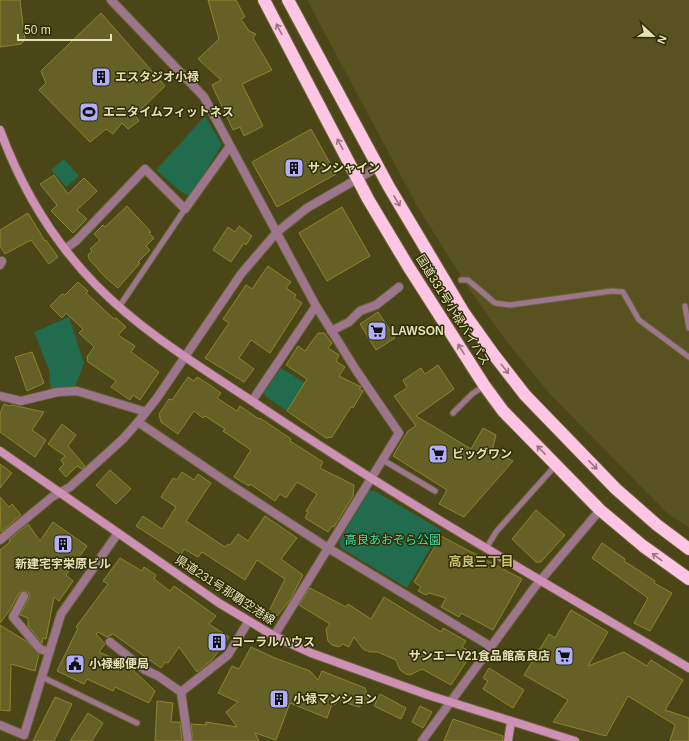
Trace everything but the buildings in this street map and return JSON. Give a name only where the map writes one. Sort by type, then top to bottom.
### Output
[{"type":"highway","name":"国道331号小禄バイパス","points":[[264,0],[358,179],[408,266],[484,385],[503,411],[600,510],[643,546],[689,580]]},
{"type":"highway","name":"国道331号小禄バイパス","points":[[288,0],[378,167],[464,312],[525,395],[616,490],[657,525],[689,549]]},
{"type":"street","points":[[111,0],[204,97],[316,306],[399,433],[274,636]]},
{"type":"street","points":[[0,130],[12,161],[31,197],[65,249],[96,285],[119,307],[151,333],[372,479],[689,668]]},
{"type":"street","points":[[65,249],[76,241],[145,169],[185,209],[230,146]]},
{"type":"street","points":[[0,540],[60,492],[70,487],[123,439],[146,412],[241,274],[277,232],[307,208],[378,167]]},
{"type":"street","points":[[331,331],[349,322],[360,311],[376,305],[387,294],[399,287]]},
{"type":"street","points":[[252,401],[316,306]]},
{"type":"street","points":[[0,396],[21,401],[58,392],[77,391],[146,412]]},
{"type":"street","points":[[138,422],[234,488],[328,548],[490,646]]},
{"type":"street","name":"県道231号那覇空港線","points":[[0,450],[248,622],[274,636],[312,653],[450,703],[575,741]]},
{"type":"street","points":[[422,741],[490,646],[541,580],[600,510]]},
{"type":"street","points":[[0,725],[23,738],[61,614],[118,533]]},
{"type":"street","points":[[24,596],[13,617],[40,649],[49,652]]},
{"type":"street","points":[[181,692],[228,655],[248,622]]},
{"type":"street","points":[[110,642],[145,670],[158,676],[181,692],[188,741]]},
{"type":"street","points":[[508,741],[511,722]]},
{"type":"lane","points":[[119,307],[185,209]]},
{"type":"lane","points":[[461,280],[468,280],[495,303],[510,305],[612,291],[623,292],[639,320],[689,357]]},
{"type":"lane","points":[[685,306],[689,328]]},
{"type":"lane","points":[[453,413],[472,394],[484,385]]},
{"type":"lane","points":[[383,460],[434,491]]},
{"type":"lane","points":[[486,547],[496,532],[556,465]]},
{"type":"lane","points":[[42,677],[137,723]]},
{"type":"shaded area","points":[[307,0],[689,0],[689,528],[667,513],[549,393],[507,342],[468,288],[416,204]]},
{"type":"green space","points":[[205,116],[221,143],[221,146],[190,196],[181,192],[156,170]]},
{"type":"green space","points":[[64,159],[79,176],[66,187],[51,170]]},
{"type":"green space","points":[[69,317],[84,363],[75,387],[51,390],[49,370],[34,332]]},
{"type":"green space","points":[[281,368],[305,383],[287,411],[265,396],[264,392]]},
{"type":"green space","name":"高良あおぞら公園","points":[[369,490],[375,491],[441,530],[407,588],[341,548],[339,541]]},
{"type":"place","name":"エスタジオ小禄","points":[[101,77]]},
{"type":"place","name":"エニタイムフィットネス","points":[[89,112]]},
{"type":"place","name":"サンシャイン","points":[[294,168]]},
{"type":"place","name":"LAWSON","points":[[377,331]]},
{"type":"place","name":"ビッグワン","points":[[438,454]]},
{"type":"place","name":"新建宅宇栄原ビル","points":[[63,544]]},
{"type":"place","name":"コーラルハウス","points":[[217,642]]},
{"type":"place","name":"サンエーV21食品館高良店","points":[[564,656]]},
{"type":"place","name":"小禄郵便局","points":[[75,664]]},
{"type":"place","name":"小禄マンション","points":[[279,699]]},
{"type":"district","name":"高良三丁目","points":[[481,561]]}]
